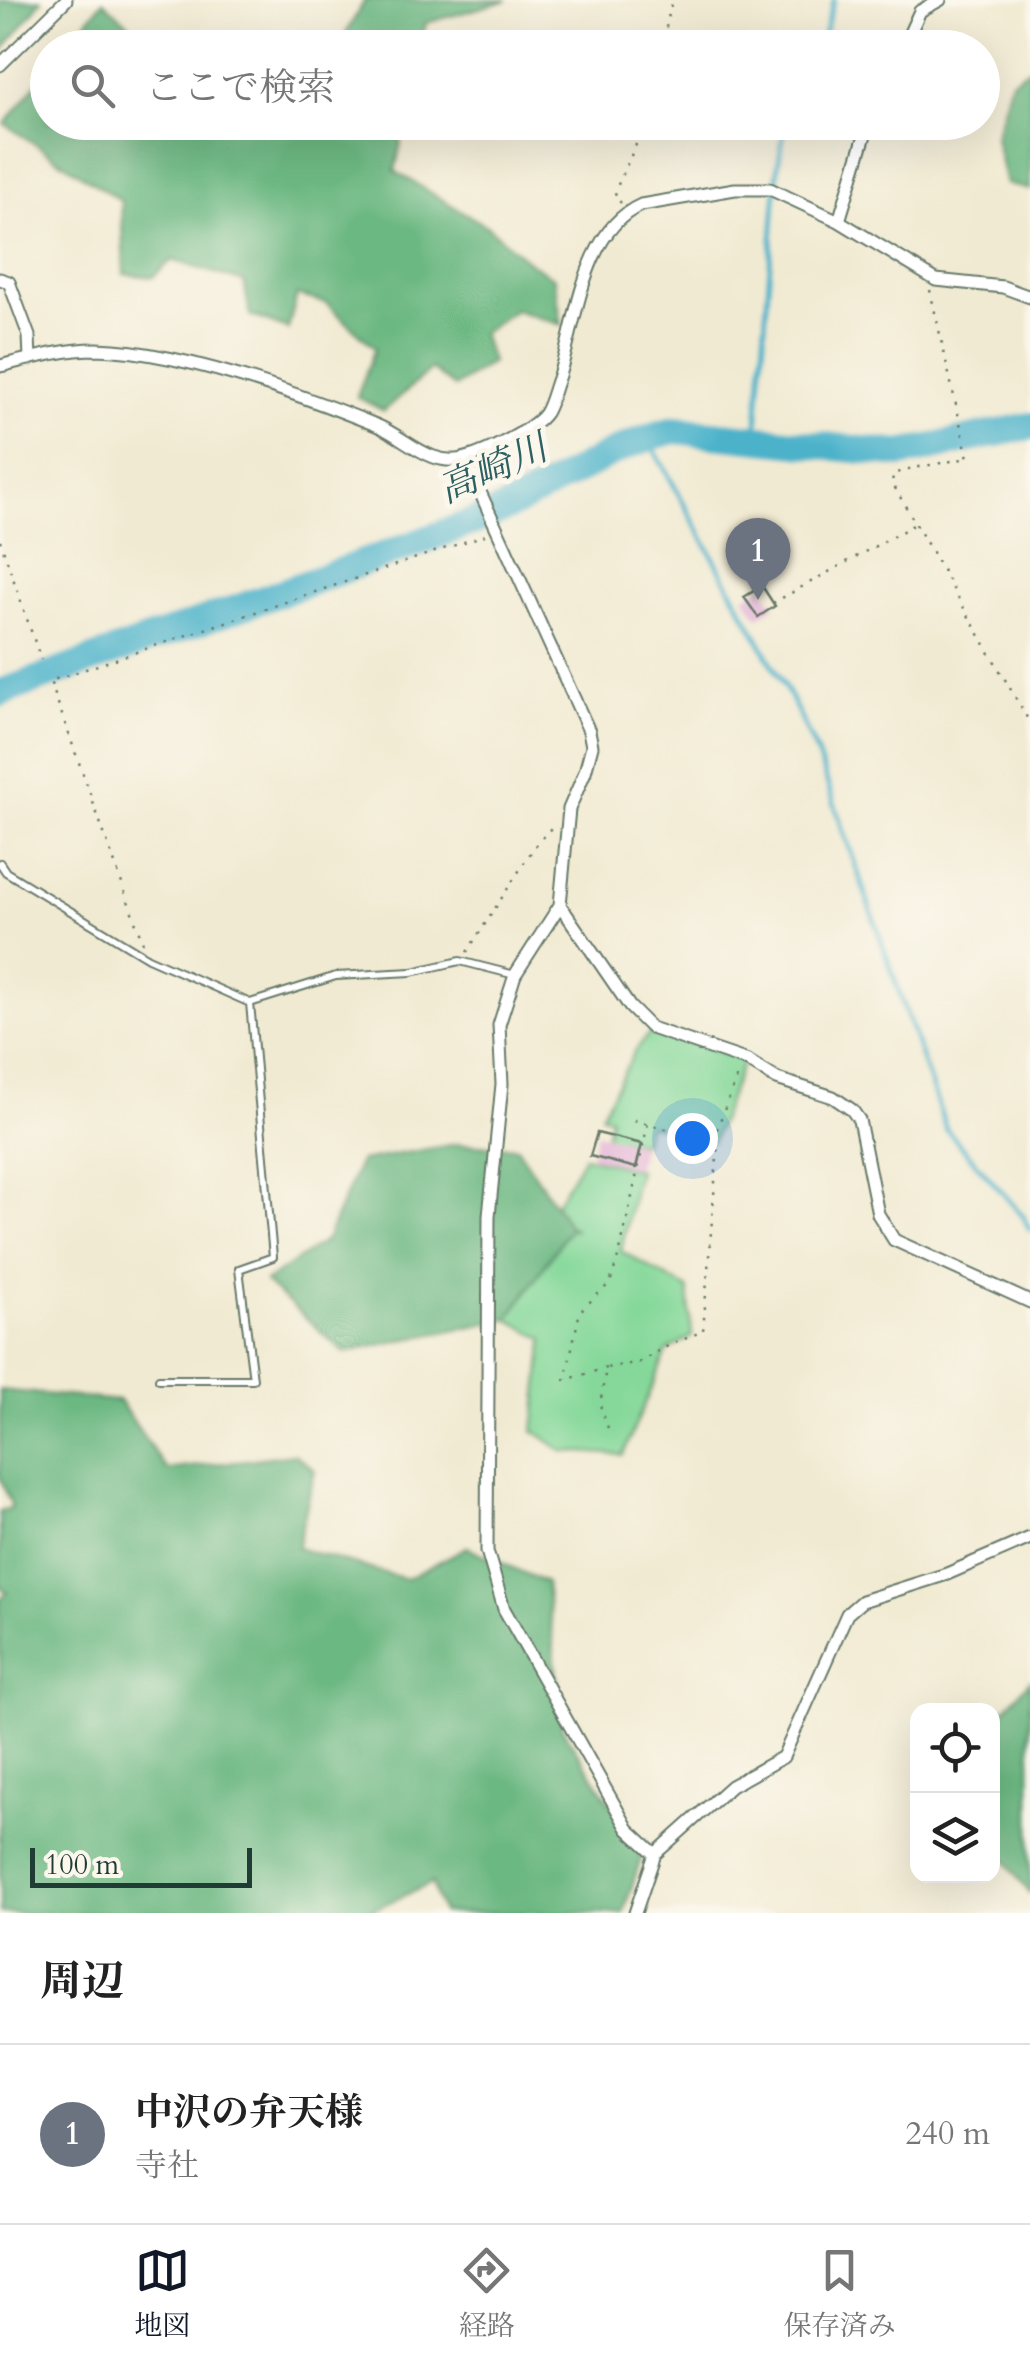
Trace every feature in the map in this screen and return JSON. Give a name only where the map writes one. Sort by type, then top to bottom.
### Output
[{"type":"street","points":[[36,30],[66,0]]},
{"type":"street","points":[[911,30],[920,12],[940,0]]},
{"type":"street","points":[[0,65],[30,35]]},
{"type":"street","points":[[840,221],[863,140]]},
{"type":"street","points":[[0,366],[70,350],[95,349],[166,358],[260,384],[380,426],[433,457],[465,459],[534,424],[546,412],[592,260],[611,225],[628,211],[656,201],[735,189],[770,189],[840,221],[936,280],[1003,287],[1030,297]]},
{"type":"street","points":[[0,279],[9,282],[29,336],[30,359]]},
{"type":"street","points":[[465,459],[589,731],[592,746],[569,808],[560,905],[516,975],[498,1025],[502,1084],[489,1216],[487,1551],[504,1610],[628,1828],[655,1854]]},
{"type":"street","points":[[560,905],[630,1007],[650,1028],[744,1059],[777,1079],[833,1097],[852,1110],[859,1120],[878,1214],[894,1240],[1030,1302]]},
{"type":"street","points":[[635,1913],[655,1854],[731,1786],[784,1757],[847,1614],[862,1601],[947,1574],[1030,1538]]},
{"type":"lane","points":[[0,863],[6,872],[148,958],[250,1003],[336,976],[412,972],[460,961],[516,975]]},
{"type":"lane","points":[[159,1380],[253,1379],[240,1270],[273,1256],[250,1003]]},
{"type":"path","points":[[665,30],[672,0]]},
{"type":"path","points":[[628,211],[615,196],[616,188],[638,140]]},
{"type":"path","points":[[926,274],[968,458],[903,470],[892,476],[915,524],[1030,723]]},
{"type":"path","points":[[773,603],[915,524]]},
{"type":"path","points":[[148,958],[50,681],[497,530]]},
{"type":"path","points":[[0,540],[41,660]]},
{"type":"path","points":[[460,961],[537,843],[569,808]]},
{"type":"path","points":[[712,1142],[744,1059]]},
{"type":"path","points":[[634,1120],[648,1123],[712,1142],[718,1145],[704,1331],[641,1362],[565,1380],[580,1312],[610,1283],[648,1123]]},
{"type":"path","points":[[606,1368],[600,1405],[608,1428]]},
{"type":"green space","points":[[0,0],[42,0],[0,54]]},
{"type":"green space","points":[[365,0],[508,0],[426,23],[424,30],[348,30]]},
{"type":"green space","points":[[103,1],[135,30],[80,30]]},
{"type":"green space","points":[[1030,68],[1030,190],[1006,184],[996,140],[1000,140],[1000,120],[1011,81]]},
{"type":"green space","points":[[30,92],[30,140],[401,140],[395,171],[488,227],[554,278],[562,325],[515,310],[481,334],[492,362],[454,387],[431,369],[384,411],[357,397],[375,348],[326,303],[297,295],[288,329],[250,315],[244,282],[172,260],[153,277],[124,274],[121,201],[5,124]]},
{"type":"green space","points":[[651,1031],[744,1059],[712,1142],[648,1124],[642,1143],[606,1137],[610,1117],[601,1115],[635,1051]]},
{"type":"green space","points":[[456,1144],[517,1147],[570,1228],[508,1319],[344,1352],[265,1282],[326,1240],[360,1161]]},
{"type":"green space","points":[[584,1156],[638,1170],[621,1251],[688,1289],[692,1336],[667,1351],[623,1455],[563,1451],[534,1431],[544,1339],[508,1319],[570,1228],[576,1230],[555,1205]]},
{"type":"green space","points":[[0,1390],[119,1401],[167,1470],[294,1454],[315,1470],[297,1548],[406,1579],[467,1547],[546,1583],[563,1730],[643,1853],[623,1913],[442,1913],[432,1883],[365,1913],[0,1913],[0,1599],[7,1592],[0,1586],[0,1512],[12,1507],[0,1477]]},
{"type":"green space","points":[[1030,1680],[1030,1894],[1000,1854],[1000,1715]]},
{"type":"building","points":[[762,586],[775,606],[758,617],[744,597]]},
{"type":"building","points":[[597,1133],[642,1144],[636,1168],[590,1156]]},
{"type":"waterway","points":[[825,30],[834,0]]},
{"type":"waterway","points":[[756,438],[783,140]]},
{"type":"waterway","name":"高崎川","points":[[0,693],[488,516],[603,457],[675,430],[901,454],[1030,426]]},
{"type":"waterway","points":[[648,438],[817,753],[946,1129],[1023,1216],[1030,1230]]},
{"type":"place","name":"中沢の弁天様","points":[[758,600]]}]
